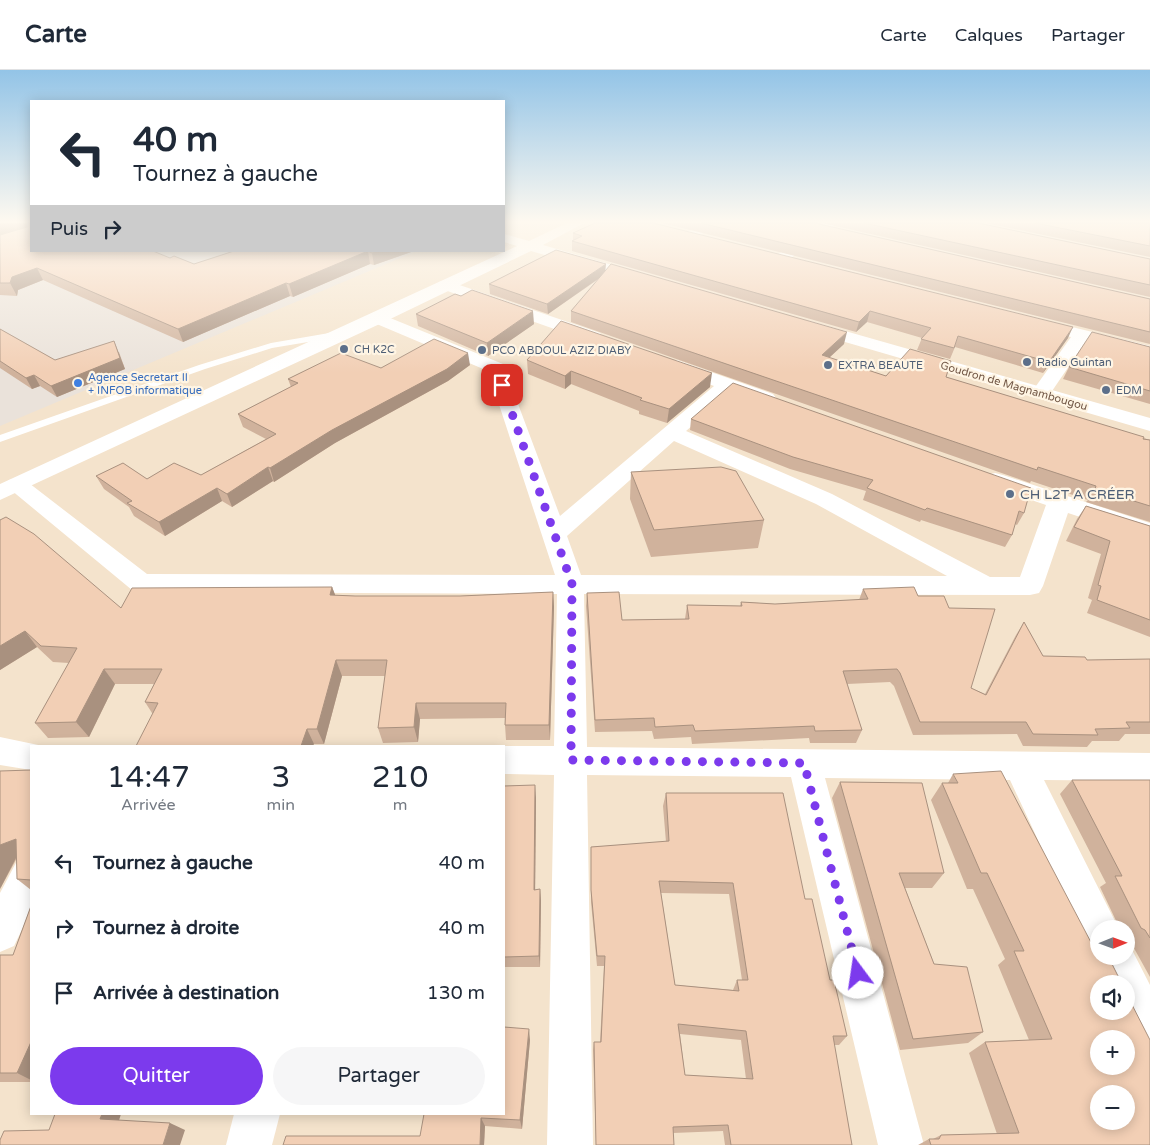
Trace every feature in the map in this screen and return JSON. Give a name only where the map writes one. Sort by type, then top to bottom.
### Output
[{"type":"street","points":[[470,273],[378,318],[8,489],[141,583],[1030,586],[1059,503]]},
{"type":"street","points":[[625,273],[662,284]]},
{"type":"street","points":[[445,285],[615,344]]},
{"type":"street","points":[[1040,324],[1052,309]]},
{"type":"street","points":[[378,318],[496,368],[572,584],[570,1145]]},
{"type":"street","points":[[1021,319],[1150,352]]},
{"type":"street","name":"Goudron de Magnambougou","points":[[794,322],[1150,425]]},
{"type":"street","points":[[1041,393],[1082,334]]},
{"type":"street","points":[[662,361],[783,404]]},
{"type":"street","points":[[554,534],[728,384]]},
{"type":"street","points":[[672,432],[824,499],[984,586]]},
{"type":"street","points":[[976,473],[1059,503],[1150,532]]},
{"type":"street","points":[[0,751],[30,756]]},
{"type":"street","points":[[505,760],[1150,767]]},
{"type":"street","points":[[804,763],[901,1145]]},
{"type":"street","points":[[1020,766],[1096,920]]},
{"type":"street","points":[[0,932],[30,874]]},
{"type":"street","points":[[1118,965],[1150,1030]]},
{"type":"street","points":[[249,1145],[257,1115]]},
{"type":"lane","points":[[0,439],[202,367],[271,346],[345,333]]},
{"type":"shaded area","points":[[0,273],[1150,273],[1150,1145],[0,1145]]},
{"type":"shaded area","points":[[0,273],[364,273],[0,426]]},
{"type":"building","points":[[0,273],[23,273],[12,277],[10,283],[0,283]]},
{"type":"building","points":[[49,273],[315,273],[289,284],[286,283],[178,329]]},
{"type":"building","points":[[510,273],[592,273],[547,304],[489,284]]},
{"type":"building","points":[[603,273],[643,273],[847,332],[822,355],[886,376],[910,349],[951,361],[946,377],[1150,440],[1150,506],[1095,489],[1096,486],[1038,467],[1037,470],[571,311]]},
{"type":"building","points":[[686,273],[856,273],[1073,327],[1049,362],[958,336],[954,348],[921,339],[931,328],[870,311],[859,322]]},
{"type":"building","points":[[908,273],[1036,273],[1150,299],[1150,332]]},
{"type":"building","points":[[1095,273],[1150,273],[1150,285]]},
{"type":"building","points":[[472,290],[533,311],[487,343],[416,314],[455,294],[461,296]]},
{"type":"building","points":[[561,321],[712,373],[669,409],[640,400],[642,398],[571,371],[565,376],[527,360]]},
{"type":"building","points":[[0,329],[55,360],[114,341],[120,358],[51,386],[34,375],[26,378],[0,361]]},
{"type":"building","points":[[1092,332],[1150,347],[1150,391],[1069,367]]},
{"type":"building","points":[[434,339],[468,353],[447,369],[332,430],[270,468],[268,467],[227,494],[217,488],[159,522],[127,503],[132,501],[96,476],[123,463],[147,479],[174,463],[201,475],[276,434],[238,414],[298,383],[288,379],[341,353],[381,368]]},
{"type":"building","points":[[733,383],[1031,488],[1024,513],[1019,511],[1012,535],[927,508],[925,510],[867,488],[873,480],[793,457],[691,419]]},
{"type":"building","points":[[721,467],[736,471],[764,520],[654,530],[631,472]]},
{"type":"building","points":[[1086,506],[1150,526],[1150,620],[1097,600],[1101,586],[1098,585],[1110,541],[1074,527]]},
{"type":"building","points":[[6,517],[34,534],[121,608],[132,588],[332,587],[330,595],[355,596],[460,596],[553,592],[549,725],[505,725],[506,703],[416,703],[414,727],[378,728],[387,660],[336,660],[317,729],[307,729],[301,745],[137,745],[158,703],[145,702],[162,669],[104,669],[76,722],[35,723],[77,648],[41,646],[25,631],[0,646],[0,520]]},
{"type":"building","points":[[914,587],[918,596],[944,596],[949,608],[995,609],[971,688],[986,695],[1024,622],[1043,656],[1085,657],[1087,660],[1150,659],[1150,722],[1126,722],[1130,728],[1095,729],[1098,735],[1033,734],[1026,722],[920,722],[897,669],[843,671],[862,730],[815,731],[814,726],[695,731],[693,725],[655,727],[654,718],[595,720],[587,593],[619,592],[622,620],[689,619],[687,605],[742,606],[741,602],[775,604],[868,599],[863,589]]},
{"type":"building","points":[[30,770],[30,880],[17,879],[16,839],[0,845],[0,771]]},
{"type":"building","points":[[1001,771],[1090,940],[1090,965],[1112,965],[1118,975],[1090,975],[1090,1020],[1135,1020],[1135,1011],[1150,1040],[1150,1145],[931,1145],[929,1139],[939,1139],[941,1135],[1019,1133],[985,1042],[1052,1039],[1014,951],[1024,951],[987,873],[981,873],[942,783],[958,783],[953,774]]},
{"type":"building","points":[[1072,780],[1150,780],[1150,938],[1145,930],[1141,928],[1115,876],[1122,876]]},
{"type":"building","points":[[840,782],[922,783],[944,873],[899,873],[934,964],[967,967],[983,1032],[913,1039]]},
{"type":"building","points":[[535,785],[534,890],[540,889],[539,956],[505,957],[505,786]]},
{"type":"building","points":[[666,793],[783,793],[805,899],[812,899],[830,980],[834,980],[847,1036],[833,1036],[852,1145],[731,1145],[728,1125],[673,1127],[674,1145],[596,1145],[594,1042],[601,1042],[605,956],[597,956],[591,890],[591,847],[669,841]],"holes":[[[659,881],[733,883],[748,980],[737,980],[739,991],[675,985]],[[678,1024],[746,1031],[753,1079],[685,1075]]]},
{"type":"building","points":[[30,909],[30,1044],[17,1073],[0,1073],[0,955],[13,955]]},
{"type":"building","points":[[505,1027],[529,1029],[520,1120],[481,1118],[480,1145],[283,1145],[286,1136],[420,1136],[424,1115],[505,1115]]},
{"type":"building","points":[[55,1115],[102,1115],[100,1119],[170,1123],[163,1145],[0,1145],[4,1131],[49,1130]]},
{"type":"place","name":"CH K2C","points":[[344,349]]},
{"type":"place","name":"PCO ABDOUL AZIZ DIABY","points":[[482,350]]},
{"type":"place","name":"Radio Guintan","points":[[1027,362]]},
{"type":"place","name":"EXTRA BEAUTE","points":[[828,365]]},
{"type":"place","name":"Agence Secretart II + INFOB informatique","points":[[78,383]]},
{"type":"place","name":"EDM","points":[[1106,390]]},
{"type":"place","name":"CH L2T A CRÉER","points":[[1010,494]]},
{"type":"route","points":[[502,385],[572,584],[571,760],[804,763],[858,973]]}]
